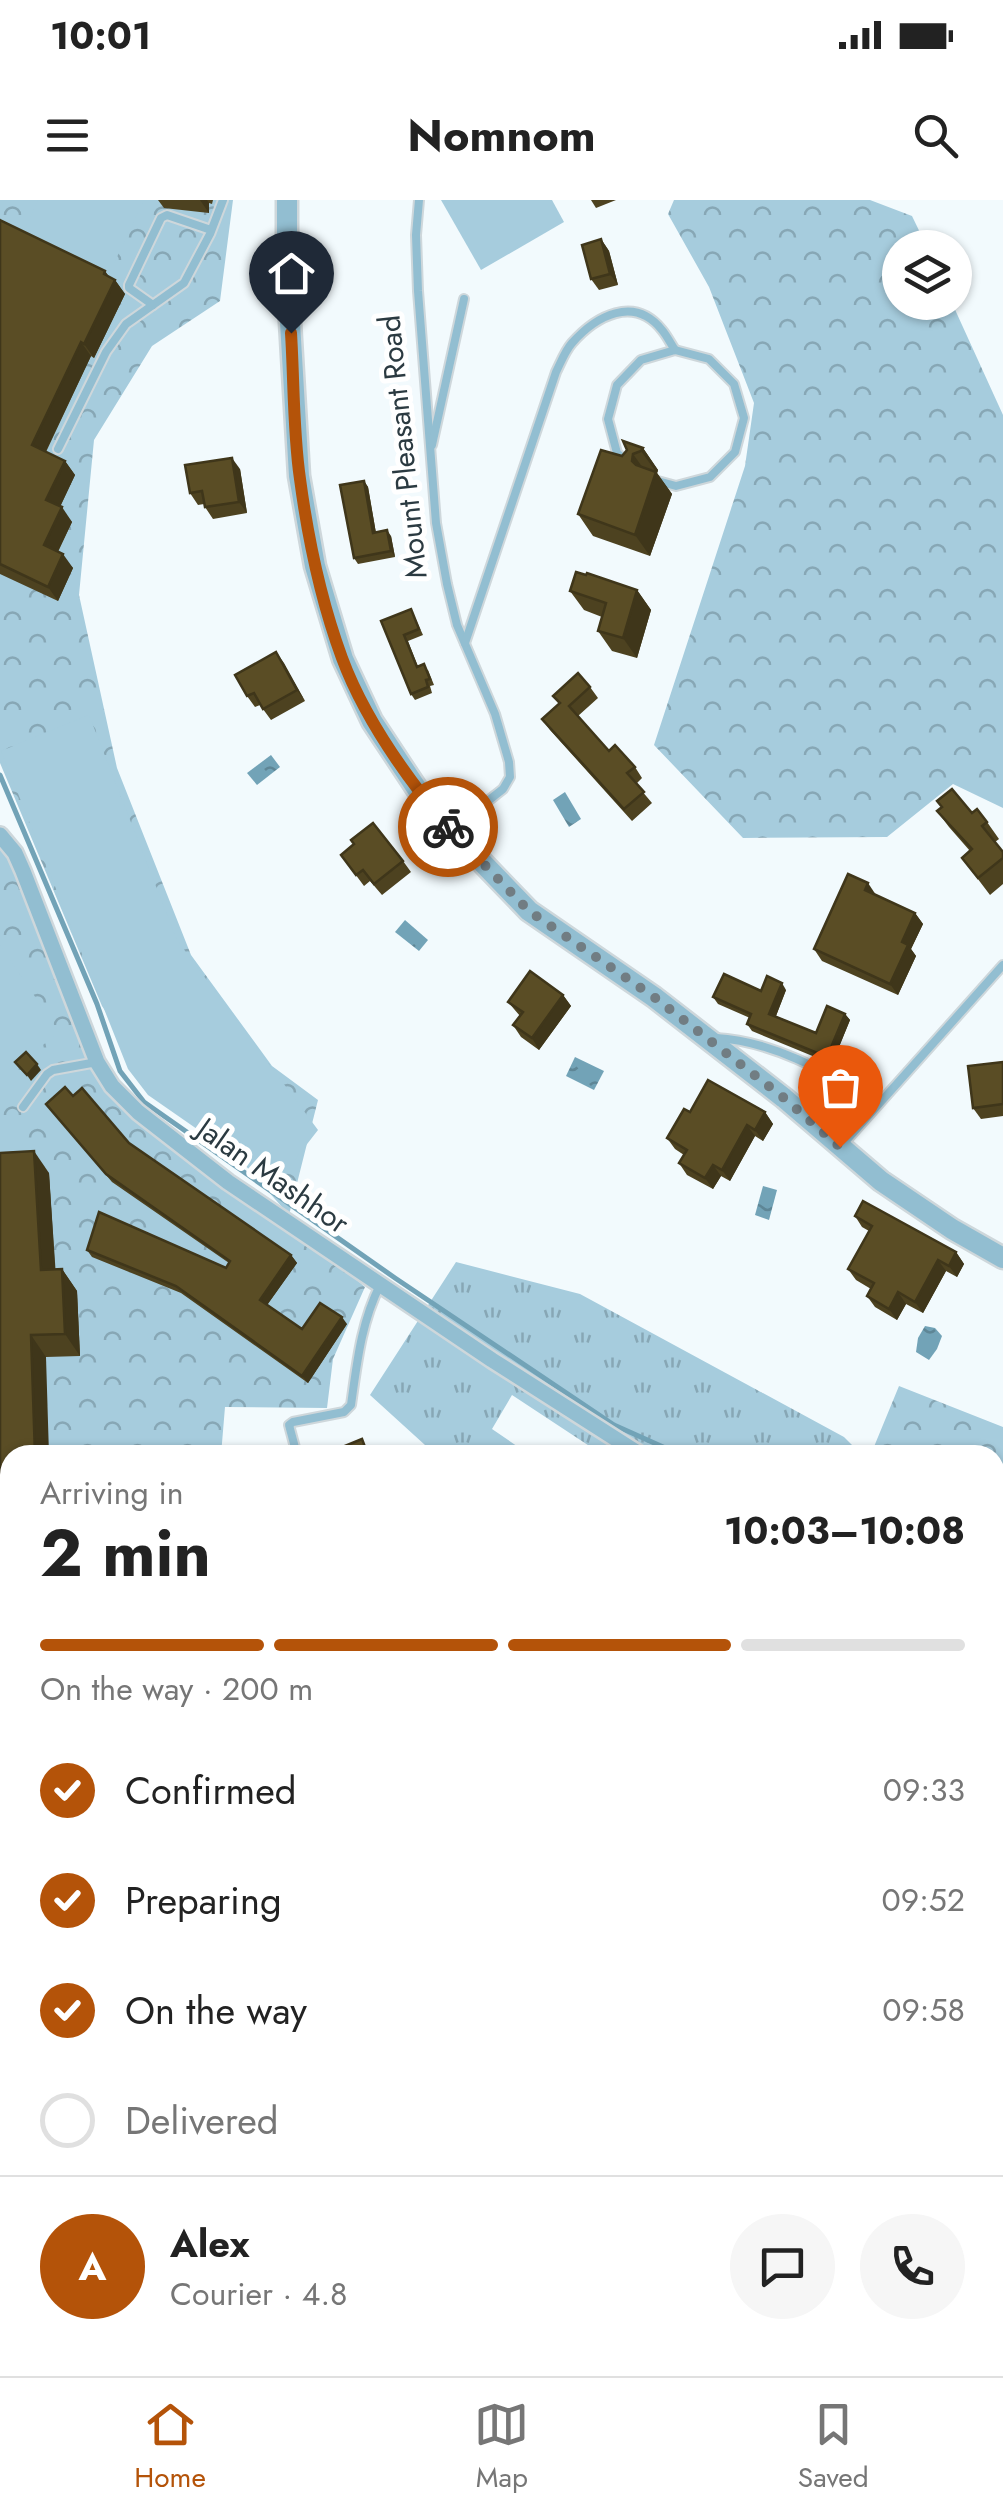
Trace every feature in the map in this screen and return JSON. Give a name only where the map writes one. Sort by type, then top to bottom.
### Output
[{"type":"street","points":[[287,200],[287,271],[299,476],[316,566],[343,660],[372,721],[418,792],[529,911],[654,997],[784,1098],[881,1181],[952,1230],[1003,1258]]},
{"type":"street","name":"Jalan Mashhor","points":[[0,836],[23,870],[97,1062],[112,1086],[138,1112],[228,1182],[625,1445]]},
{"type":"lane","points":[[58,449],[106,352],[126,324],[185,282],[223,200]]},
{"type":"lane","name":"Mount Pleasant Road","points":[[419,200],[418,291],[436,524],[458,624],[496,714],[510,777],[488,802],[451,830]]},
{"type":"lane","points":[[154,305],[129,285],[160,218],[166,215],[211,230]]},
{"type":"lane","points":[[430,460],[464,299]]},
{"type":"lane","points":[[465,643],[556,372],[569,346],[600,319],[616,312],[633,311],[660,326],[675,350]]},
{"type":"lane","points":[[635,471],[617,453],[608,418],[617,384],[642,360],[675,350],[709,359],[734,384],[744,418],[735,452],[710,478],[676,486],[654,480]]},
{"type":"lane","points":[[840,1147],[1003,965]]},
{"type":"lane","points":[[706,1038],[760,1045],[822,1070],[879,1104]]},
{"type":"lane","points":[[23,1107],[53,1070],[97,1062]]},
{"type":"lane","points":[[294,1445],[289,1426],[293,1422],[344,1412],[351,1405],[362,1332],[380,1285]]},
{"type":"green space","points":[[0,200],[233,200],[220,301],[152,346],[94,440],[79,595],[117,768],[191,955],[272,1066],[318,1100],[289,1215],[191,1104],[138,1059],[102,1006],[0,763]]},
{"type":"green space","points":[[38,200],[144,200],[108,276],[22,235]]},
{"type":"green space","points":[[441,200],[552,200],[564,222],[481,270]]},
{"type":"green space","points":[[674,200],[870,200],[912,216],[919,230],[882,230],[882,320],[960,320],[1003,415],[1003,808],[953,784],[887,837],[743,838],[654,745],[745,466],[754,403],[709,287],[668,214]]},
{"type":"green space","points":[[89,715],[177,940],[318,1130],[276,1184],[148,1095],[128,1069],[1,751]]},
{"type":"green space","points":[[0,837],[115,1088],[365,1287],[333,1359],[327,1408],[225,1407],[222,1445],[0,1445]]},
{"type":"green space","points":[[0,945],[59,1032],[0,1080]]},
{"type":"green space","points":[[456,1262],[580,1294],[844,1437],[852,1445],[588,1445],[512,1395],[492,1429],[515,1445],[425,1445],[370,1395]]},
{"type":"green space","points":[[899,1386],[1003,1427],[1003,1445],[875,1445]]},
{"type":"water","points":[[271,755],[280,767],[257,785],[247,773]]},
{"type":"water","points":[[565,792],[581,819],[569,827],[553,800]]},
{"type":"water","points":[[405,920],[428,940],[419,951],[395,932]]},
{"type":"water","points":[[575,1057],[604,1071],[594,1090],[566,1076]]},
{"type":"water","points":[[763,1186],[777,1190],[769,1220],[755,1215]]},
{"type":"water","points":[[925,1326],[935,1328],[942,1336],[929,1360],[916,1352]]},
{"type":"building","points":[[0,220],[105,271],[115,280],[32,445],[65,461],[46,500],[62,507],[44,545],[63,554],[48,587],[0,564]]},
{"type":"building","points":[[601,239],[610,274],[591,279],[582,245]]},
{"type":"building","points":[[623,441],[643,448],[633,454],[636,465],[656,472],[635,535],[578,514],[601,450],[622,456],[627,450]]},
{"type":"building","points":[[232,458],[239,502],[205,507],[202,491],[190,493],[185,465]]},
{"type":"building","points":[[364,481],[373,533],[387,530],[391,551],[354,558],[340,485]]},
{"type":"building","points":[[576,572],[637,590],[623,638],[598,631],[606,603],[570,591]]},
{"type":"building","points":[[411,609],[419,629],[404,635],[417,667],[424,664],[430,679],[426,680],[428,687],[411,694],[381,621]]},
{"type":"building","points":[[276,652],[297,690],[263,709],[254,693],[247,696],[235,675]]},
{"type":"building","points":[[578,673],[590,687],[569,706],[609,751],[615,745],[635,767],[627,773],[644,792],[624,809],[542,719],[560,703],[553,696]]},
{"type":"building","points":[[952,789],[972,813],[977,809],[987,822],[982,826],[1003,852],[1003,858],[978,878],[962,858],[972,849],[937,811],[942,807],[937,801]]},
{"type":"building","points":[[373,823],[403,861],[374,884],[363,870],[356,875],[341,855],[354,844],[351,840]]},
{"type":"building","points":[[848,874],[868,883],[865,890],[915,913],[902,942],[908,945],[890,984],[814,949]]},
{"type":"building","points":[[530,971],[563,995],[532,1038],[513,1025],[523,1012],[508,1002]]},
{"type":"building","points":[[724,974],[761,991],[767,976],[782,983],[769,1014],[816,1033],[827,1006],[845,1014],[827,1057],[747,1024],[751,1014],[713,997]]},
{"type":"building","points":[[26,1052],[37,1064],[27,1075],[15,1062]]},
{"type":"building","points":[[1003,1062],[1003,1104],[973,1108],[968,1066]]},
{"type":"building","points":[[708,1080],[765,1112],[755,1130],[747,1125],[722,1170],[713,1165],[705,1178],[679,1163],[687,1150],[667,1138],[684,1109],[690,1112]]},
{"type":"building","points":[[65,1087],[73,1096],[82,1088],[129,1143],[291,1255],[260,1300],[302,1329],[320,1303],[342,1317],[302,1376],[176,1286],[87,1250],[99,1212],[226,1268],[230,1261],[106,1174],[46,1104]]},
{"type":"building","points":[[34,1151],[41,1270],[62,1269],[65,1334],[31,1335],[35,1445],[0,1445],[0,1153]]},
{"type":"building","points":[[863,1201],[956,1252],[949,1266],[938,1260],[915,1302],[898,1292],[889,1309],[867,1296],[874,1283],[848,1269],[872,1226],[855,1216]]},
{"type":"waterway","points":[[0,775],[97,1004],[120,1071],[144,1102],[614,1425],[659,1445]]},
{"type":"way so far","points":[[448,827],[529,911],[654,997],[840,1147]]},
{"type":"route","points":[[291,333],[299,476],[316,566],[343,660],[372,721],[418,792],[448,827]]}]
